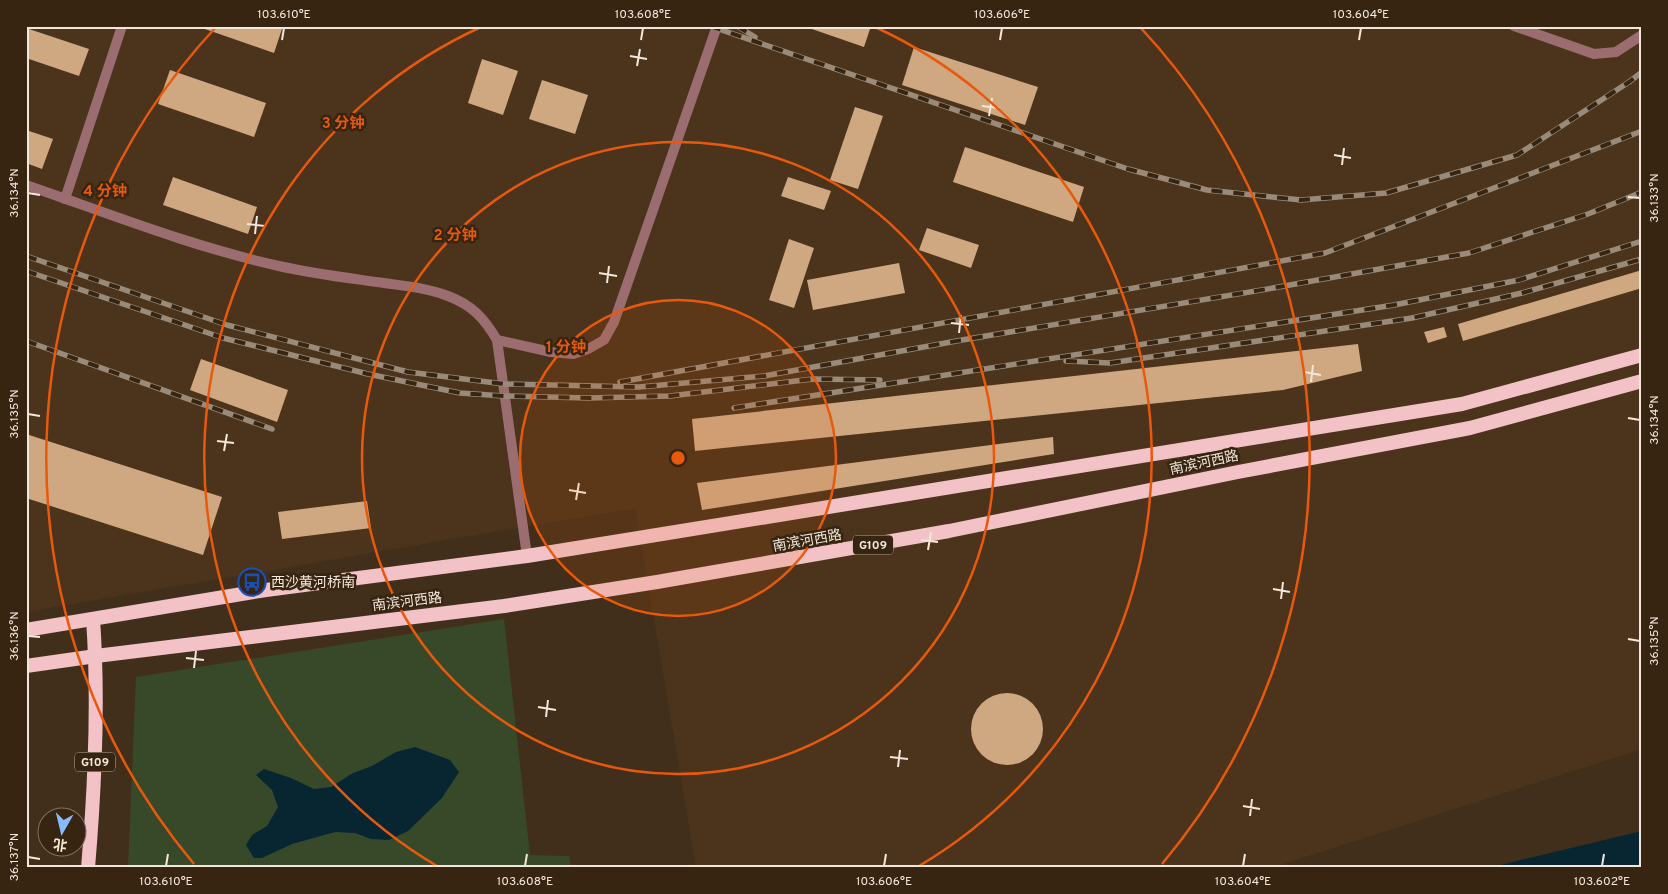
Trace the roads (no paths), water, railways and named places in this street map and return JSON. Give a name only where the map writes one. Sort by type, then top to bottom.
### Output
[{"type":"highway","name":"南滨河西路","points":[[93,619],[266,590],[527,556],[1462,404],[1642,355]]},
{"type":"highway","name":"南滨河西路","points":[[26,666],[504,606],[657,582],[939,533],[1238,472],[1470,428],[1642,381]]},
{"type":"highway","name":"G109","points":[[88,868],[93,809],[96,716],[96,656],[93,619]]},
{"type":"highway","points":[[26,630],[93,619]]},
{"type":"street","points":[[65,199],[122,26]]},
{"type":"street","points":[[497,340],[551,352],[572,354],[588,349],[604,340],[614,322],[717,26]]},
{"type":"street","points":[[1514,26],[1594,54],[1616,52],[1642,35]]},
{"type":"street","points":[[26,185],[203,246],[244,258],[281,267],[426,289],[466,304],[486,321],[497,340],[527,556]]},
{"type":"water","points":[[415,747],[450,760],[459,772],[442,798],[408,831],[389,840],[371,839],[355,833],[335,832],[292,844],[262,858],[254,858],[246,845],[252,835],[267,826],[278,807],[272,790],[256,775],[264,769],[291,778],[314,789],[331,787],[353,773],[372,766],[396,752]]},
{"type":"water","points":[[1642,831],[1642,868],[1488,868]]},
{"type":"railway","points":[[710,26],[1128,169],[1207,190],[1301,200],[1386,193],[1517,155],[1642,72]]},
{"type":"railway","points":[[737,26],[755,37]]},
{"type":"railway","points":[[620,382],[1325,253],[1642,131]]},
{"type":"railway","points":[[26,256],[227,325],[408,372],[504,384],[639,387],[764,376],[1469,253],[1588,214],[1642,192]]},
{"type":"railway","points":[[734,408],[1394,305],[1519,280],[1642,241]]},
{"type":"railway","points":[[1066,361],[1110,363],[1412,318],[1522,293],[1642,259]]},
{"type":"railway","points":[[26,271],[223,338],[368,374],[460,393],[588,398],[670,396],[813,379],[880,380]]},
{"type":"railway","points":[[26,341],[272,429]]},
{"type":"place","name":"西沙黄河桥南","points":[[252,582]]}]
